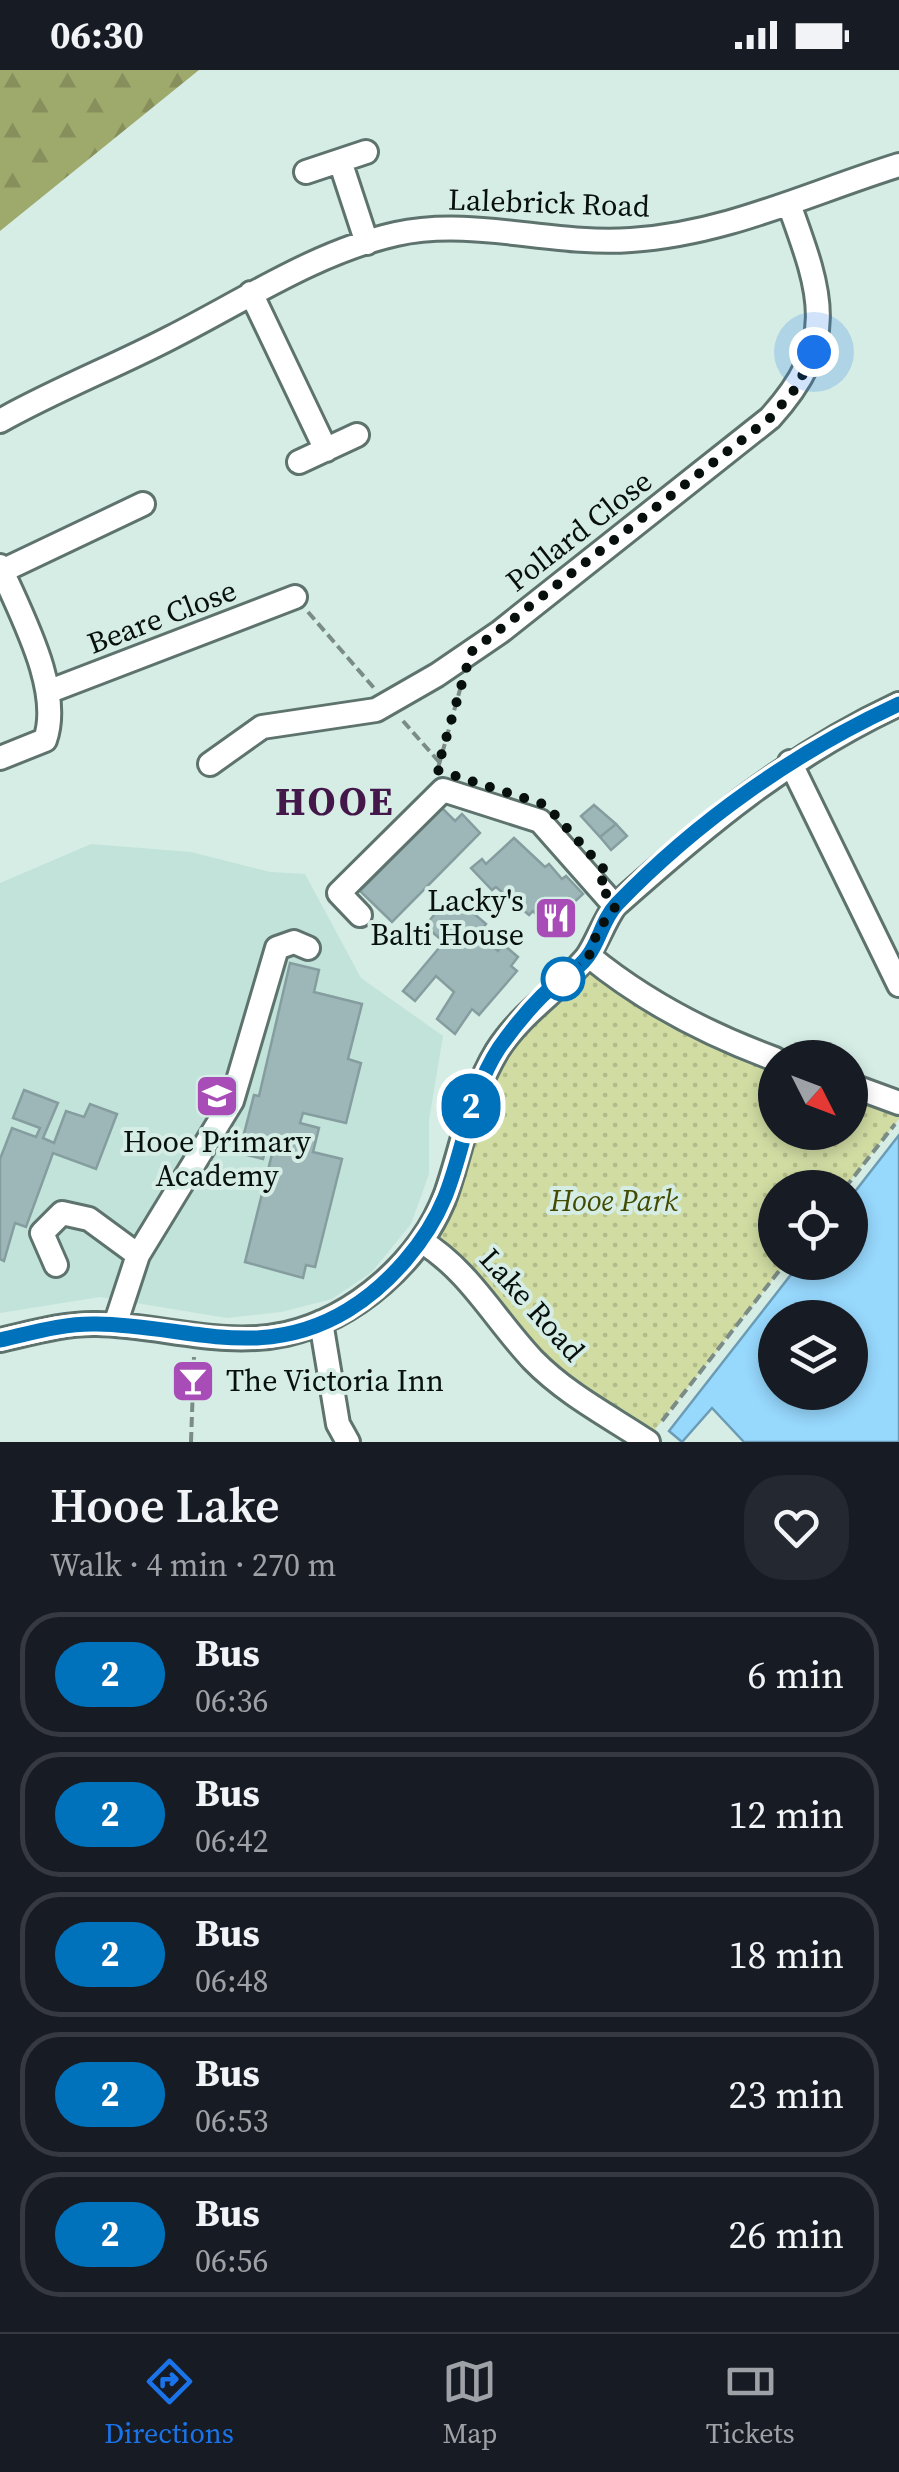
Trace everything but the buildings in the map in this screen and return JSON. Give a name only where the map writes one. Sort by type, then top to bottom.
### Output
[{"type":"street","points":[[306,172],[366,152]]},
{"type":"street","points":[[340,161],[368,243]]},
{"type":"street","name":"Lalebrick Road","points":[[0,421],[170,338],[251,292],[368,243],[434,230],[626,241],[694,233],[790,206],[899,165]]},
{"type":"street","name":"Pollard Close","points":[[210,764],[262,727],[376,710],[388,704],[471,652],[770,418],[796,388],[814,352],[821,318],[818,284],[790,206]]},
{"type":"street","points":[[251,292],[326,450]]},
{"type":"street","points":[[299,462],[357,435]]},
{"type":"street","points":[[10,754],[46,740],[51,724],[50,691],[1,569],[142,504]]},
{"type":"street","name":"Beare Close","points":[[50,691],[295,598]]},
{"type":"street","points":[[0,1340],[46,1330],[115,1325],[232,1341],[287,1334],[348,1310],[396,1270],[421,1241],[445,1198],[474,1094],[499,1048],[542,996],[589,956],[598,930],[616,906],[750,789],[790,762],[899,704]]},
{"type":"street","points":[[790,762],[899,985]]},
{"type":"street","points":[[360,915],[339,894],[443,790],[540,821],[616,906]]},
{"type":"street","points":[[115,1325],[138,1255],[232,1101],[278,948],[294,942],[308,948]]},
{"type":"street","points":[[589,956],[665,1010],[758,1053]]},
{"type":"street","points":[[868,1092],[899,1103]]},
{"type":"street","points":[[56,1265],[44,1248],[42,1233],[62,1213],[89,1220],[138,1255]]},
{"type":"street","name":"Lake Road","points":[[421,1241],[450,1258],[534,1361],[576,1396],[647,1441]]},
{"type":"street","points":[[321,1322],[338,1424],[348,1442]]},
{"type":"path","points":[[295,598],[440,763]]},
{"type":"path","points":[[437,770],[471,652]]},
{"type":"path","points":[[859,1170],[899,1119]]},
{"type":"path","points":[[647,1441],[772,1280]]},
{"type":"path","points":[[191,1442],[195,1336]]},
{"type":"shaded area","name":"Hooe Primary Academy","points":[[91,844],[191,852],[270,872],[305,874],[361,978],[443,1036],[429,1120],[429,1174],[411,1224],[372,1272],[332,1299],[281,1312],[227,1318],[100,1297],[0,1313],[0,883]]},
{"type":"green space","points":[[0,70],[199,70],[0,231]]},
{"type":"green space","name":"Hooe Park","points":[[589,956],[758,1050],[758,1150],[868,1150],[868,1093],[899,1104],[899,1119],[858,1170],[758,1170],[758,1280],[773,1280],[646,1441],[576,1396],[421,1241],[499,1049]]},
{"type":"water","points":[[899,1135],[899,1442],[744,1442],[712,1408],[682,1442],[669,1431],[758,1317],[758,1410],[868,1410],[868,1300],[771,1300],[787,1280],[868,1280],[868,1175]]},
{"type":"bus line","name":"2","points":[[0,1340],[93,1324],[232,1341],[287,1334],[348,1310],[396,1270],[421,1241],[445,1198],[474,1094],[499,1048],[542,996],[589,956],[598,930],[616,906],[750,789],[802,754],[899,704]]},
{"type":"place","name":"Lacky's Balti House","points":[[556,918]]},
{"type":"place","name":"Hooe Primary Academy","points":[[217,1096]]},
{"type":"place","name":"The Victoria Inn","points":[[193,1381]]},
{"type":"district","name":"HOOE","points":[[335,801]]},
{"type":"route","points":[[563,979],[589,956],[598,930],[616,906],[598,884],[609,875],[546,805],[437,770],[471,652],[770,418],[796,388],[814,352]]}]
